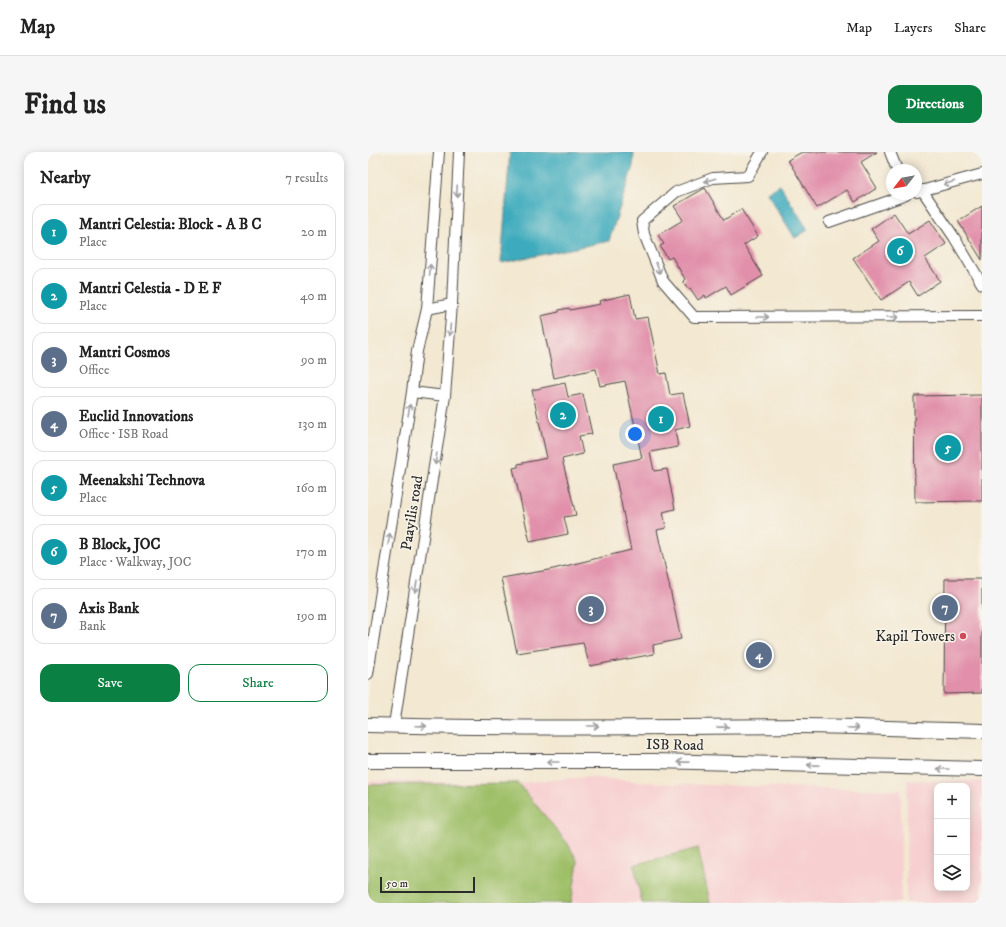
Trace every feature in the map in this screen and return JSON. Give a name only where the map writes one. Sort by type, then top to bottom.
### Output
[{"type":"main road","name":"ISB Road","points":[[368,725],[459,727],[714,728],[801,726],[982,730]]},
{"type":"main road","name":"ISB Road","points":[[368,761],[654,761],[927,769],[982,769]]},
{"type":"street","name":"Paayilis road","points":[[368,674],[418,351],[427,309],[439,152]]},
{"type":"street","name":"Paayilis road","points":[[394,726],[446,396],[459,152]]},
{"type":"street","points":[[762,152],[748,176],[713,178],[676,192],[642,221],[644,234],[663,281],[694,317],[982,316]]},
{"type":"street","points":[[890,152],[895,164]]},
{"type":"street","points":[[922,190],[982,174]]},
{"type":"street","points":[[829,222],[892,200]]},
{"type":"street","points":[[919,200],[954,237],[982,284]]},
{"type":"street","points":[[427,309],[452,304]]},
{"type":"street","points":[[412,392],[446,396]]},
{"type":"shaded area","points":[[585,777],[673,784],[901,790],[901,903],[368,903],[368,781],[518,783]]},
{"type":"shaded area","points":[[907,780],[982,781],[982,903],[906,903]]},
{"type":"green space","points":[[518,783],[568,844],[578,862],[571,903],[368,903],[368,785]]},
{"type":"green space","points":[[698,848],[710,903],[642,903],[634,865]]},
{"type":"water","points":[[510,152],[634,152],[633,166],[609,241],[501,263]]},
{"type":"water","points":[[780,185],[808,230],[795,238],[767,193]]},
{"type":"building","points":[[802,152],[877,152],[861,162],[877,188],[855,202],[847,190],[817,208],[788,160]]},
{"type":"building","points":[[705,188],[724,220],[741,209],[758,236],[744,245],[763,276],[731,295],[726,286],[706,298],[705,295],[698,300],[683,281],[685,279],[672,257],[668,259],[660,246],[664,244],[658,235],[683,220],[674,206]]},
{"type":"building","points":[[982,206],[982,260],[958,221]]},
{"type":"building","points":[[894,213],[908,234],[930,220],[946,244],[925,258],[940,281],[918,296],[909,282],[881,300],[853,258],[879,241],[871,229]]},
{"type":"building","points":[[630,294],[635,319],[648,317],[660,374],[666,373],[670,395],[683,393],[690,426],[675,430],[678,447],[650,452],[654,471],[667,469],[675,509],[663,512],[666,528],[657,530],[681,639],[653,645],[654,654],[590,666],[583,643],[517,653],[501,578],[549,570],[631,550],[613,464],[642,458],[625,381],[600,386],[596,369],[554,378],[541,316],[559,312],[559,310],[569,308],[570,310],[600,304],[599,301]]},
{"type":"building","points":[[565,383],[568,397],[583,394],[592,434],[579,436],[583,454],[562,459],[576,515],[564,517],[568,534],[530,542],[513,468],[518,467],[518,464],[547,458],[532,390]]},
{"type":"building","points":[[982,395],[982,501],[915,502],[914,396]]},
{"type":"building","name":"Kapil Towers","points":[[945,579],[982,579],[982,693],[944,694]]},
{"type":"place","name":"B Block, JOC","points":[[900,251]]},
{"type":"place","name":"Mantri Celestia - D E F","points":[[563,415]]},
{"type":"place","name":"Mantri Celestia: Block - A B C","points":[[661,419]]},
{"type":"place","name":"Meenakshi Technova","points":[[948,448]]},
{"type":"place","name":"Axis Bank","points":[[945,608]]},
{"type":"place","name":"Mantri Cosmos","points":[[591,609]]},
{"type":"place","name":"Kapil Towers","points":[[963,636]]},
{"type":"place","name":"Euclid Innovations","points":[[759,655]]}]
